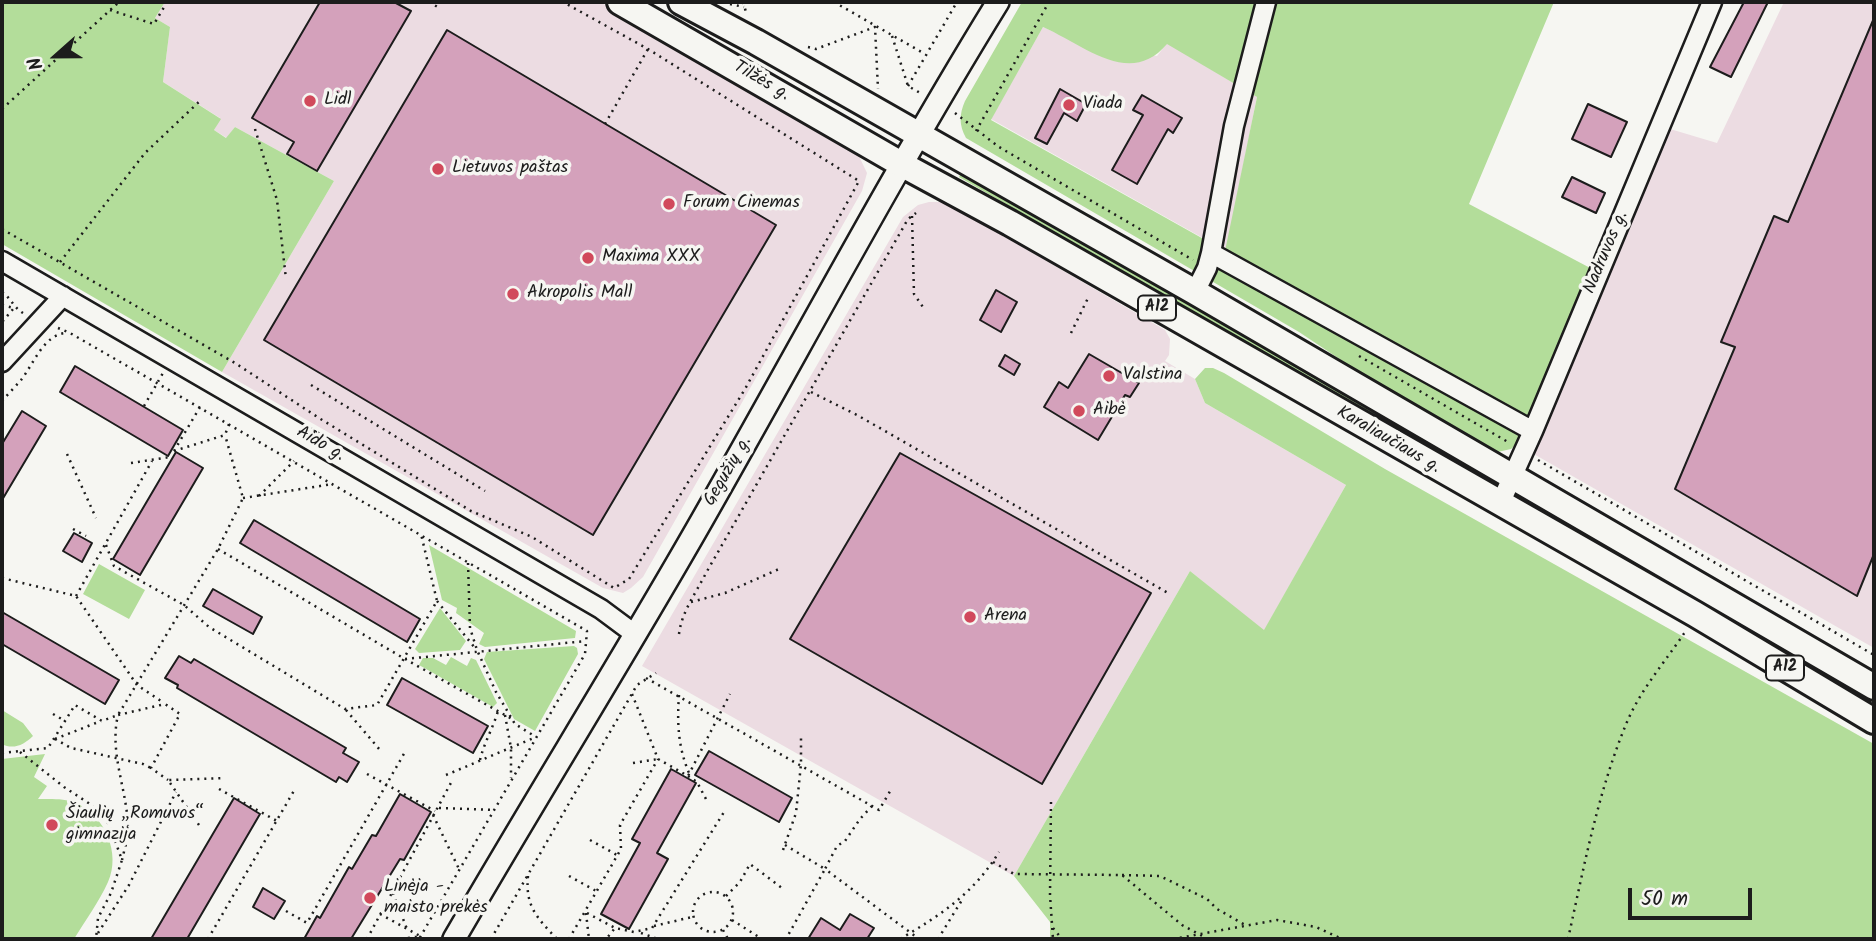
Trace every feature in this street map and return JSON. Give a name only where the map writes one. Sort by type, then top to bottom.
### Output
[{"type":"highway","name":"Tilžės g.","points":[[620,2],[901,164]]},
{"type":"highway","name":"Tilžės g.","points":[[681,2],[918,135]]},
{"type":"highway","name":"Karaliaučiaus g.","points":[[918,135],[1195,292],[1874,687]]},
{"type":"highway","name":"Karaliaučiaus g.","points":[[901,164],[1010,223],[1695,614],[1874,721]]},
{"type":"main road","name":"Gegužių g.","points":[[454,939],[565,749],[636,635],[901,164],[998,2]]},
{"type":"street","points":[[1195,292],[1209,261],[1234,126],[1266,2]]},
{"type":"street","name":"Nadruvos g.","points":[[1500,504],[1712,2]]},
{"type":"street","name":"Aido g.","points":[[2,261],[578,595],[636,635]]},
{"type":"street","points":[[1209,261],[1533,431]]},
{"type":"street","points":[[2,362],[63,296]]},
{"type":"path","points":[[2,108],[119,2]]},
{"type":"path","points":[[110,10],[154,24],[167,2]]},
{"type":"path","points":[[429,2],[441,9]]},
{"type":"path","points":[[2,229],[235,363],[471,512],[532,537],[614,588],[629,579],[745,389],[859,181],[648,49],[563,2]]},
{"type":"path","points":[[723,2],[744,7]]},
{"type":"path","points":[[743,2],[748,17]]},
{"type":"path","points":[[834,2],[925,54]]},
{"type":"path","points":[[892,36],[908,86],[957,2]]},
{"type":"path","points":[[976,131],[1049,2]]},
{"type":"path","points":[[803,47],[816,49],[875,27]]},
{"type":"path","points":[[875,27],[878,97]]},
{"type":"path","points":[[605,124],[648,49]]},
{"type":"path","points":[[60,262],[145,153],[202,99]]},
{"type":"path","points":[[937,104],[965,119],[976,131],[999,147],[1209,261]]},
{"type":"path","points":[[256,129],[277,200],[286,279]]},
{"type":"path","points":[[679,634],[680,620],[706,573],[908,219],[916,213]]},
{"type":"path","points":[[912,216],[914,294],[925,310]]},
{"type":"path","points":[[2,292],[9,297],[14,308]]},
{"type":"path","points":[[1071,333],[1088,298]]},
{"type":"path","points":[[2,305],[70,333],[587,631],[585,654],[420,938]]},
{"type":"path","points":[[2,322],[14,308]]},
{"type":"path","points":[[2,401],[43,347],[61,333],[70,333]]},
{"type":"path","points":[[1359,356],[1874,655]]},
{"type":"path","points":[[144,406],[170,359]]},
{"type":"path","points":[[311,385],[485,491]]},
{"type":"path","points":[[811,392],[857,415],[1168,593]]},
{"type":"path","points":[[200,407],[174,451],[225,435]]},
{"type":"path","points":[[96,937],[98,918],[111,893],[129,828],[117,759],[118,715],[218,549],[243,498],[225,435],[229,424]]},
{"type":"path","points":[[67,453],[96,518]]},
{"type":"path","points":[[131,463],[170,457]]},
{"type":"path","points":[[76,596],[152,461]]},
{"type":"path","points":[[259,496],[294,461]]},
{"type":"path","points":[[243,498],[333,484]]},
{"type":"path","points":[[73,529],[86,536]]},
{"type":"path","points":[[421,534],[437,601],[477,650]]},
{"type":"path","points":[[106,545],[114,566],[184,605],[209,627],[345,709],[380,750]]},
{"type":"path","points":[[218,549],[512,719]]},
{"type":"path","points":[[468,563],[470,628],[477,650],[496,692],[515,724],[536,737]]},
{"type":"path","points":[[691,602],[724,593],[779,569]]},
{"type":"path","points":[[2,578],[76,596],[137,685],[180,714],[151,768]]},
{"type":"path","points":[[345,709],[377,705],[437,601]]},
{"type":"path","points":[[1568,939],[1604,786],[1628,721],[1651,678],[1695,614]]},
{"type":"path","points":[[405,659],[586,641]]},
{"type":"path","points":[[498,939],[492,938],[637,685],[656,673]]},
{"type":"path","points":[[646,678],[879,810],[892,788]]},
{"type":"path","points":[[632,694],[658,758],[688,774],[697,782],[708,802]]},
{"type":"path","points":[[688,774],[730,694]]},
{"type":"path","points":[[678,695],[677,727],[688,774]]},
{"type":"path","points":[[55,739],[118,715],[166,704]]},
{"type":"path","points":[[2,753],[48,748],[75,705],[102,721]]},
{"type":"path","points":[[480,761],[498,711]]},
{"type":"path","points":[[53,714],[65,722]]},
{"type":"path","points":[[505,715],[511,748],[511,782]]},
{"type":"path","points":[[801,735],[796,813],[784,848],[825,869],[919,939]]},
{"type":"path","points":[[446,775],[536,737]]},
{"type":"path","points":[[55,739],[71,748],[151,768],[168,780],[199,825]]},
{"type":"path","points":[[20,752],[90,804],[109,824],[122,860]]},
{"type":"path","points":[[286,911],[307,923],[405,752]]},
{"type":"path","points":[[634,763],[658,758]]},
{"type":"path","points":[[569,939],[621,849],[620,825],[658,758]]},
{"type":"path","points":[[367,774],[436,809],[495,810]]},
{"type":"path","points":[[168,780],[225,778]]},
{"type":"path","points":[[367,939],[453,779]]},
{"type":"path","points":[[219,789],[276,821]]},
{"type":"path","points":[[208,939],[295,789]]},
{"type":"path","points":[[96,937],[129,885],[176,792]]},
{"type":"path","points":[[1051,803],[1050,895],[1054,939]]},
{"type":"path","points":[[786,939],[837,846],[845,841],[872,806]]},
{"type":"path","points":[[654,926],[724,812]]},
{"type":"path","points":[[433,815],[460,870]]},
{"type":"path","points":[[590,840],[617,855]]},
{"type":"path","points":[[938,939],[964,897],[983,877],[999,852]]},
{"type":"path","points":[[993,862],[1014,874],[1160,876],[1207,899],[1217,909],[1247,926]]},
{"type":"path","points":[[726,896],[740,882],[750,864],[782,888]]},
{"type":"path","points":[[528,873],[526,893],[536,916],[557,939]]},
{"type":"path","points":[[1122,875],[1182,925],[1208,939]]},
{"type":"path","points":[[569,876],[598,892]]},
{"type":"path","points":[[392,891],[407,929]]},
{"type":"path","points":[[713,891],[726,896],[733,907],[732,920],[723,930],[716,932],[703,930],[693,917],[693,907],[700,896],[713,891]]},
{"type":"path","points":[[900,939],[964,897]]},
{"type":"path","points":[[586,913],[615,929],[638,932],[658,939]]},
{"type":"path","points":[[586,913],[589,939]]},
{"type":"path","points":[[380,914],[420,938]]},
{"type":"path","points":[[638,932],[693,917]]},
{"type":"path","points":[[732,920],[762,939]]},
{"type":"path","points":[[1173,939],[1277,920],[1316,927],[1342,939]]},
{"type":"path","points":[[1053,928],[1062,939]]},
{"type":"path","points":[[602,939],[607,938],[615,929]]},
{"type":"path","points":[[723,930],[728,939]]},
{"type":"path","points":[[401,939],[420,938]]},
{"type":"shaded area","points":[[165,2],[600,2],[857,152],[867,173],[862,191],[643,577],[631,588],[623,593],[603,588],[222,372],[334,181],[235,127],[227,138],[214,130],[220,118],[163,82],[170,27],[155,18]]},
{"type":"shaded area","points":[[1784,2],[1874,2],[1874,648],[1525,449],[1660,126],[1717,143]]},
{"type":"shaded area","points":[[1043,27],[1065,37],[1157,56],[1167,43],[1257,97],[1226,251],[991,119]]},
{"type":"shaded area","points":[[945,202],[1165,330],[1170,339],[1169,355],[1165,361],[1195,379],[1205,403],[1346,485],[1264,631],[1190,571],[1014,876],[642,666],[903,217],[918,205]]},
{"type":"green space","points":[[2,2],[165,2],[155,18],[170,27],[163,82],[221,119],[214,130],[226,138],[235,127],[334,181],[222,372],[2,244]]},
{"type":"green space","points":[[1022,2],[1554,2],[1469,204],[1594,270],[1520,441],[1511,449],[1493,453],[1416,410],[1299,332],[966,138],[961,120],[965,101]],"holes":[[[1043,27],[1090,52],[1122,63],[1153,57],[1167,44],[1257,97],[1225,251],[991,120]]]},
{"type":"green space","points":[[961,173],[1673,585],[1674,589],[959,177]]},
{"type":"green space","points":[[1205,368],[1224,373],[1385,469],[1874,744],[1874,939],[1050,939],[1050,922],[1014,876],[1190,571],[1264,630],[1346,485],[1205,403],[1195,379]]},
{"type":"green space","points":[[429,545],[576,631],[575,638],[485,647],[479,644],[484,633],[456,613],[457,608],[442,600]]},
{"type":"green space","points":[[99,564],[145,590],[129,619],[83,594]]},
{"type":"green space","points":[[440,608],[466,641],[460,650],[419,653],[415,649]]},
{"type":"green space","points":[[574,646],[578,654],[535,731],[514,719],[484,659],[487,652]]},
{"type":"green space","points":[[451,657],[467,666],[471,658],[476,660],[497,703],[493,707],[419,665],[423,658],[433,658],[446,665]]},
{"type":"green space","points":[[2,710],[23,723],[33,736],[18,746],[2,744]]},
{"type":"green space","name":"Šiaulių „Romuvos“ gimnazija","points":[[45,754],[34,777],[47,786],[38,799],[71,801],[95,817],[108,836],[113,859],[112,871],[100,897],[74,939],[2,939],[2,759]]},
{"type":"building","name":"Lidl","points":[[320,2],[394,2],[411,11],[317,171],[287,154],[294,142],[252,118]]},
{"type":"building","points":[[1744,2],[1768,2],[1731,77],[1710,67]]},
{"type":"building","points":[[1874,18],[1874,554],[1857,596],[1675,489],[1735,347],[1721,342],[1774,216],[1788,222]]},
{"type":"building","name":"Akropolis Mall","points":[[447,30],[776,225],[593,535],[264,340]]},
{"type":"building","points":[[1060,89],[1086,104],[1077,121],[1064,113],[1047,144],[1035,138]]},
{"type":"building","points":[[1142,95],[1182,118],[1173,133],[1168,129],[1137,184],[1112,170],[1143,115],[1133,110]]},
{"type":"building","points":[[1588,104],[1627,122],[1611,157],[1572,139]]},
{"type":"building","points":[[1572,177],[1605,193],[1596,213],[1562,197]]},
{"type":"building","points":[[996,290],[1017,302],[1001,332],[980,320]]},
{"type":"building","points":[[1089,354],[1139,383],[1130,397],[1125,395],[1098,440],[1044,407],[1059,382],[1068,388]]},
{"type":"building","points":[[1005,355],[1020,364],[1014,375],[999,366]]},
{"type":"building","points":[[75,366],[183,430],[168,456],[60,392]]},
{"type":"building","points":[[22,411],[46,426],[2,500],[2,444]]},
{"type":"building","points":[[176,452],[203,468],[140,575],[113,559]]},
{"type":"building","name":"Arena","points":[[900,453],[1151,593],[1042,784],[790,639]]},
{"type":"building","points":[[254,520],[420,619],[407,642],[240,543]]},
{"type":"building","points":[[74,533],[92,543],[82,562],[63,551]]},
{"type":"building","points":[[213,589],[262,617],[253,634],[203,606]]},
{"type":"building","points":[[2,612],[119,680],[105,704],[2,644]]},
{"type":"building","points":[[179,656],[191,663],[194,659],[346,748],[343,753],[359,762],[347,782],[339,777],[336,782],[177,688],[178,685],[165,678]]},
{"type":"building","points":[[402,678],[488,726],[473,753],[387,705]]},
{"type":"building","points":[[709,751],[792,798],[779,822],[695,775]]},
{"type":"building","points":[[671,769],[696,783],[657,853],[668,859],[629,929],[601,914],[640,843],[632,839]]},
{"type":"building","points":[[400,794],[431,812],[404,860],[400,859],[351,939],[304,939],[317,916],[320,918],[349,867],[352,869],[372,835],[376,836]]},
{"type":"building","points":[[234,798],[260,814],[187,939],[151,939]]},
{"type":"building","points":[[263,888],[285,901],[274,919],[253,907]]},
{"type":"building","points":[[850,914],[874,928],[867,939],[808,939],[821,918],[840,930]]},
{"type":"place","name":"Lidl","points":[[310,101]]},
{"type":"place","name":"Viada","points":[[1069,105]]},
{"type":"place","name":"Lietuvos paštas","points":[[438,169]]},
{"type":"place","name":"Forum Cinemas","points":[[669,204]]},
{"type":"place","name":"Maxima XXX","points":[[588,258]]},
{"type":"place","name":"Akropolis Mall","points":[[513,294]]},
{"type":"place","name":"Valstina","points":[[1109,376]]},
{"type":"place","name":"Aibė","points":[[1079,411]]},
{"type":"place","name":"Arena","points":[[970,617]]},
{"type":"place","name":"Šiaulių „Romuvos“ gimnazija","points":[[52,825]]},
{"type":"place","name":"Linėja - maisto prekės","points":[[370,898]]}]
